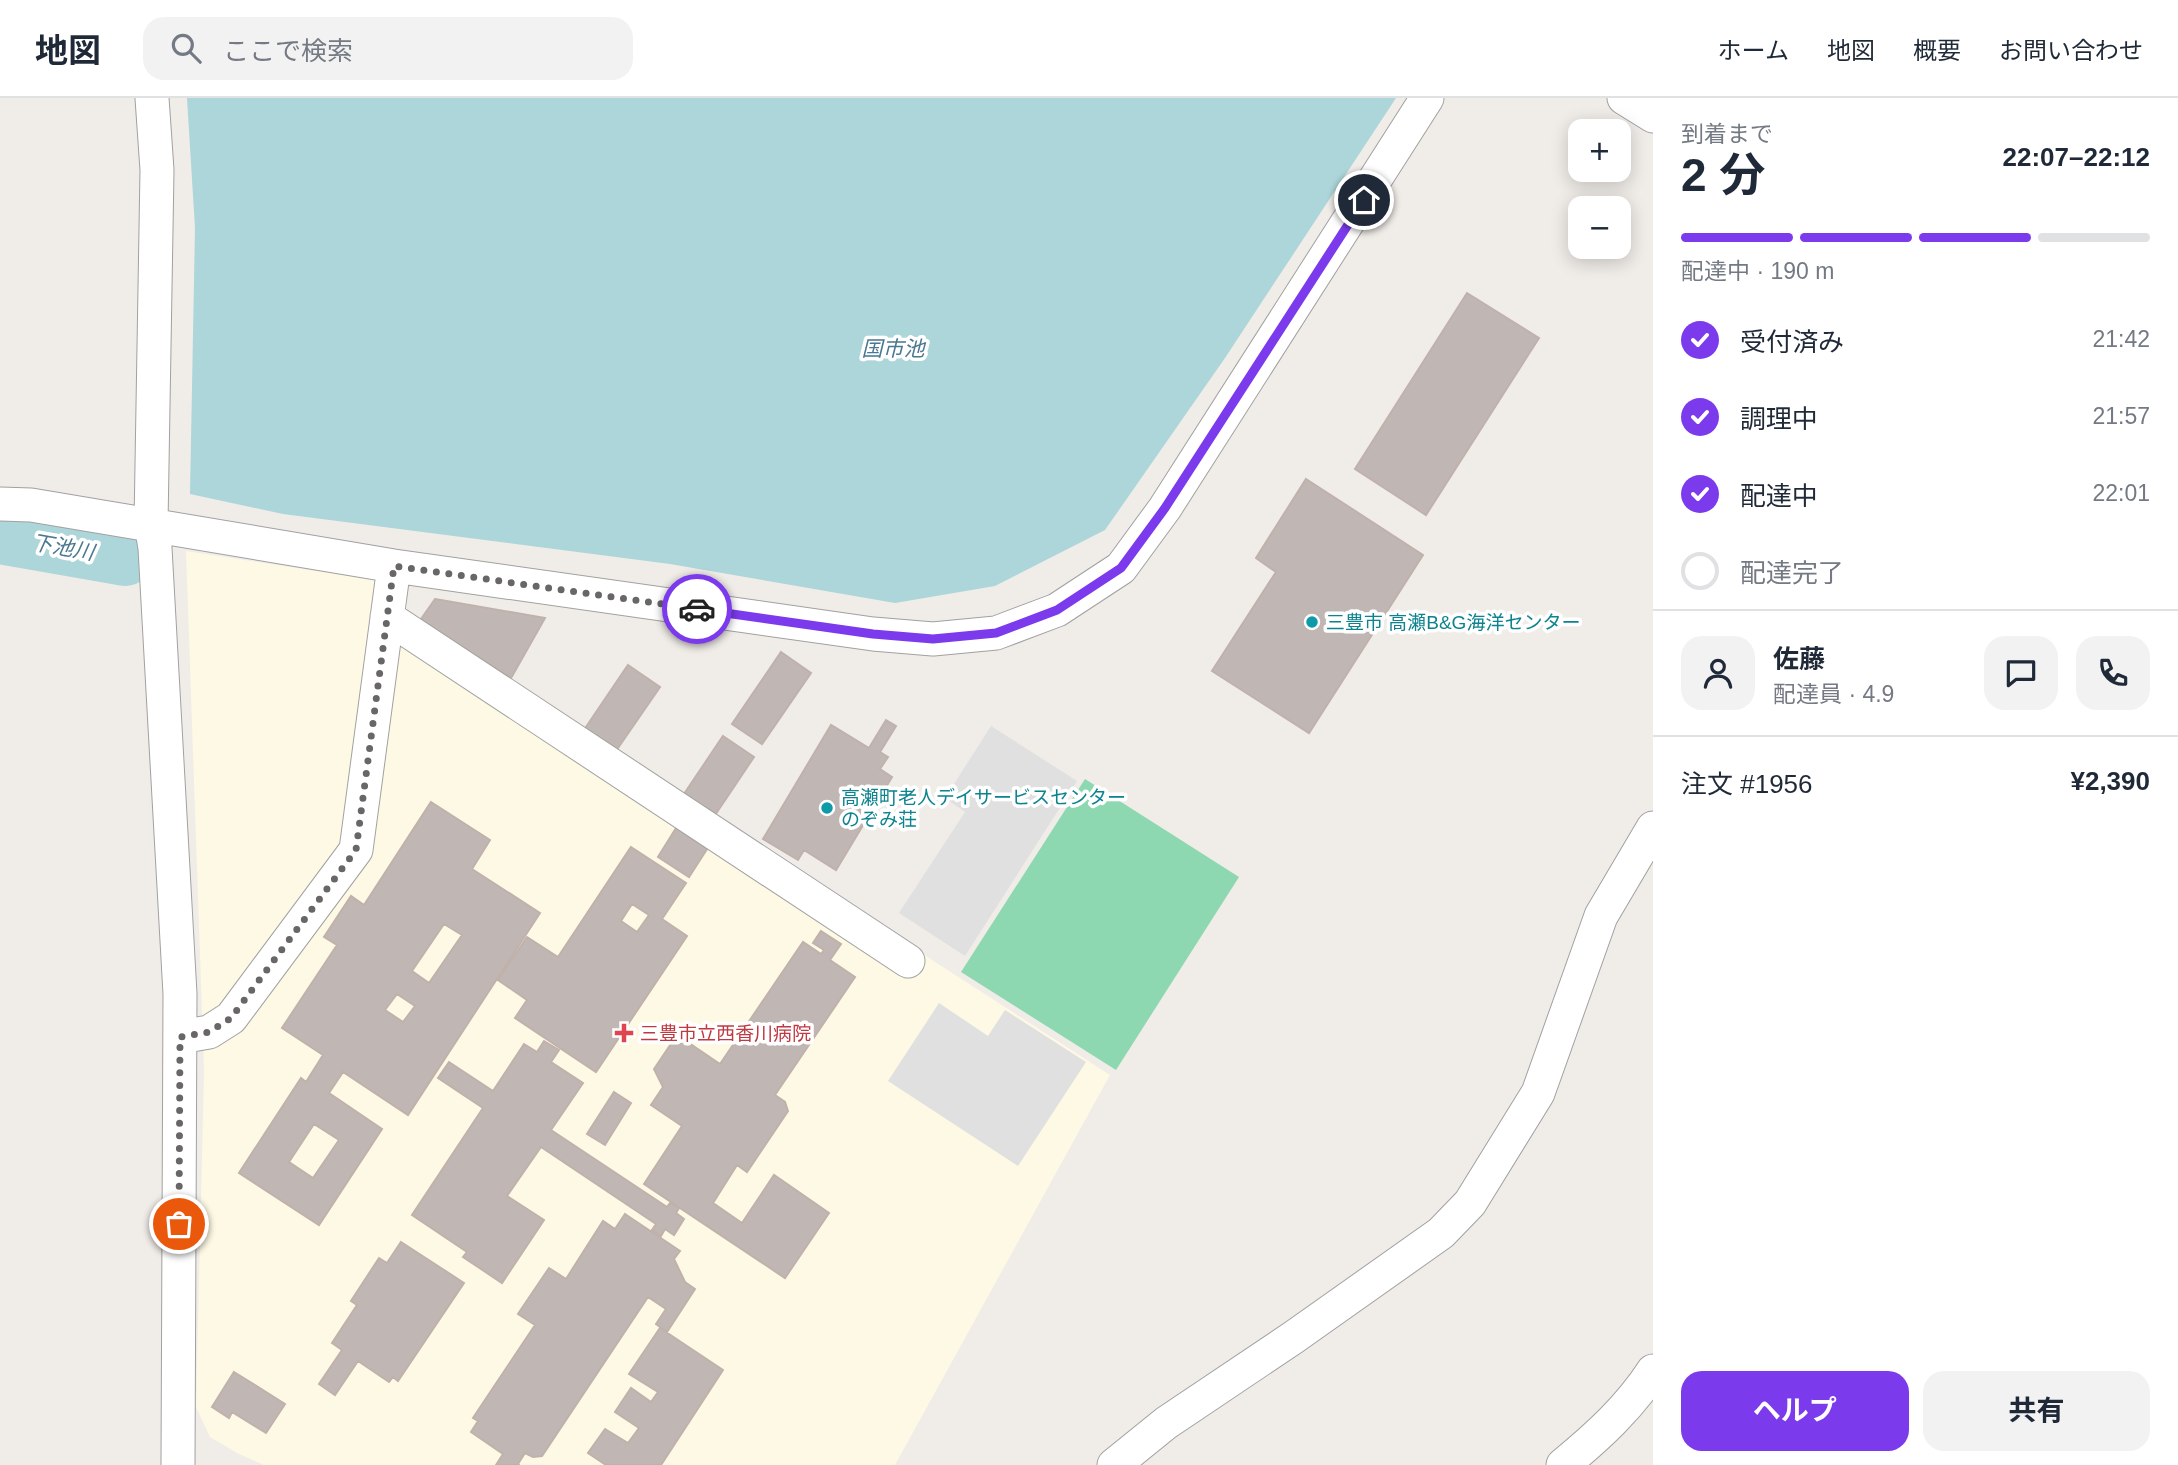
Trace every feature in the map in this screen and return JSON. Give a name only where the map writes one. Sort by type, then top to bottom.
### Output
[{"type":"street","points":[[152,98],[157,170],[151,524],[155,548],[180,994],[178,1465]]},
{"type":"street","points":[[0,504],[31,505],[394,566],[873,634],[933,639],[996,633],[1057,610],[1121,568],[1165,508],[1427,98]]},
{"type":"street","points":[[1624,98],[1653,116]]},
{"type":"street","points":[[180,1037],[209,1032],[231,1018],[356,850],[394,566]]},
{"type":"street","points":[[387,617],[908,961]]},
{"type":"street","points":[[1114,1465],[1166,1423],[1441,1233],[1469,1203],[1538,1093],[1601,916],[1653,828]]},
{"type":"street","points":[[1563,1465],[1607,1428],[1637,1396],[1653,1371]]},
{"type":"shaded area","name":"三豊市立西香川病院","points":[[186,551],[408,585],[406,620],[1110,1075],[895,1465],[264,1465],[210,1437],[196,1407],[204,1071]]},
{"type":"shaded area","points":[[991,726],[1077,781],[965,956],[899,913],[965,812],[945,798]]},
{"type":"shaded area","points":[[939,1003],[988,1036],[1005,1010],[1086,1062],[1018,1166],[888,1081]]},
{"type":"green space","points":[[1085,779],[1239,877],[1116,1070],[961,972]]},
{"type":"water","name":"国市池","points":[[187,98],[1396,98],[1225,358],[1105,530],[995,586],[895,603],[670,564],[283,514],[190,494],[195,228]]},
{"type":"building","points":[[1467,293],[1539,338],[1426,515],[1355,469]]},
{"type":"building","name":"三豊市 高瀬B&G海洋センター","points":[[1306,479],[1423,555],[1309,733],[1212,671],[1276,572],[1256,558]]},
{"type":"building","points":[[435,599],[545,618],[511,678],[419,622]]},
{"type":"building","points":[[781,652],[811,673],[762,744],[732,724]]},
{"type":"building","points":[[628,665],[660,687],[616,751],[584,730]]},
{"type":"building","name":"高瀬町老人デイサービスセンター のぞみ荘","points":[[886,720],[896,726],[880,752],[888,757],[880,769],[892,777],[836,870],[804,850],[798,860],[763,839],[831,725],[869,748]]},
{"type":"building","points":[[723,736],[754,757],[715,815],[684,794]]},
{"type":"building","points":[[431,802],[490,840],[472,869],[540,913],[408,1115],[343,1072],[329,1093],[382,1129],[319,1225],[239,1173],[301,1078],[306,1082],[323,1055],[282,1028],[337,945],[324,937],[351,896],[364,905]],"holes":[[[444,924],[462,935],[429,983],[412,971]],[[397,994],[415,1006],[403,1022],[385,1010]],[[314,1124],[339,1140],[313,1178],[289,1162]]]},
{"type":"building","points":[[678,825],[709,846],[689,877],[658,857]]},
{"type":"building","points":[[631,847],[686,883],[662,919],[687,936],[596,1072],[515,1018],[527,1000],[498,980],[527,937],[558,957]],"holes":[[[632,904],[649,915],[637,932],[621,921]]]},
{"type":"building","points":[[821,931],[841,944],[830,960],[855,977],[775,1095],[785,1102],[788,1111],[747,1172],[737,1165],[713,1203],[742,1223],[774,1175],[829,1213],[785,1278],[644,1184],[682,1126],[651,1105],[663,1087],[654,1069],[677,1035],[720,1064],[803,942],[821,954],[824,950],[813,943]]},
{"type":"building","points":[[544,1041],[559,1050],[551,1062],[583,1083],[551,1130],[667,1207],[670,1203],[679,1208],[676,1213],[684,1219],[674,1235],[665,1229],[661,1236],[652,1230],[656,1224],[541,1147],[507,1196],[544,1220],[502,1283],[463,1257],[467,1252],[412,1215],[483,1108],[438,1078],[449,1062],[493,1091],[524,1044],[537,1052]]},
{"type":"building","points":[[614,1092],[631,1103],[605,1145],[587,1134]]},
{"type":"building","points":[[625,1214],[680,1251],[674,1259],[685,1282],[695,1289],[667,1332],[656,1324],[666,1309],[648,1297],[542,1456],[533,1457],[525,1453],[519,1465],[496,1465],[503,1454],[471,1432],[478,1421],[473,1418],[535,1325],[518,1314],[549,1268],[566,1279],[603,1221],[615,1229]]},
{"type":"building","points":[[401,1242],[464,1283],[398,1381],[393,1377],[389,1382],[358,1361],[335,1395],[319,1384],[342,1350],[332,1343],[357,1305],[351,1301],[379,1258],[387,1263]]},
{"type":"building","points":[[660,1328],[723,1370],[661,1465],[606,1465],[588,1453],[605,1429],[628,1443],[639,1428],[615,1412],[631,1388],[651,1402],[658,1392],[629,1374]]},
{"type":"building","points":[[234,1372],[285,1404],[266,1433],[232,1412],[229,1418],[212,1407]]},
{"type":"waterway","name":"下池川","points":[[0,536],[125,558]]},
{"type":"way so far","points":[[179,1224],[180,1037],[209,1032],[231,1018],[356,850],[394,566],[697,609]]},
{"type":"place","name":"三豊市 高瀬B&G海洋センター","points":[[1312,622]]},
{"type":"place","name":"高瀬町老人デイサービスセンター のぞみ荘","points":[[827,808]]},
{"type":"place","name":"三豊市立西香川病院","points":[[624,1033]]},
{"type":"route","points":[[697,609],[873,634],[933,639],[996,633],[1057,610],[1121,568],[1165,508],[1364,200]]}]
